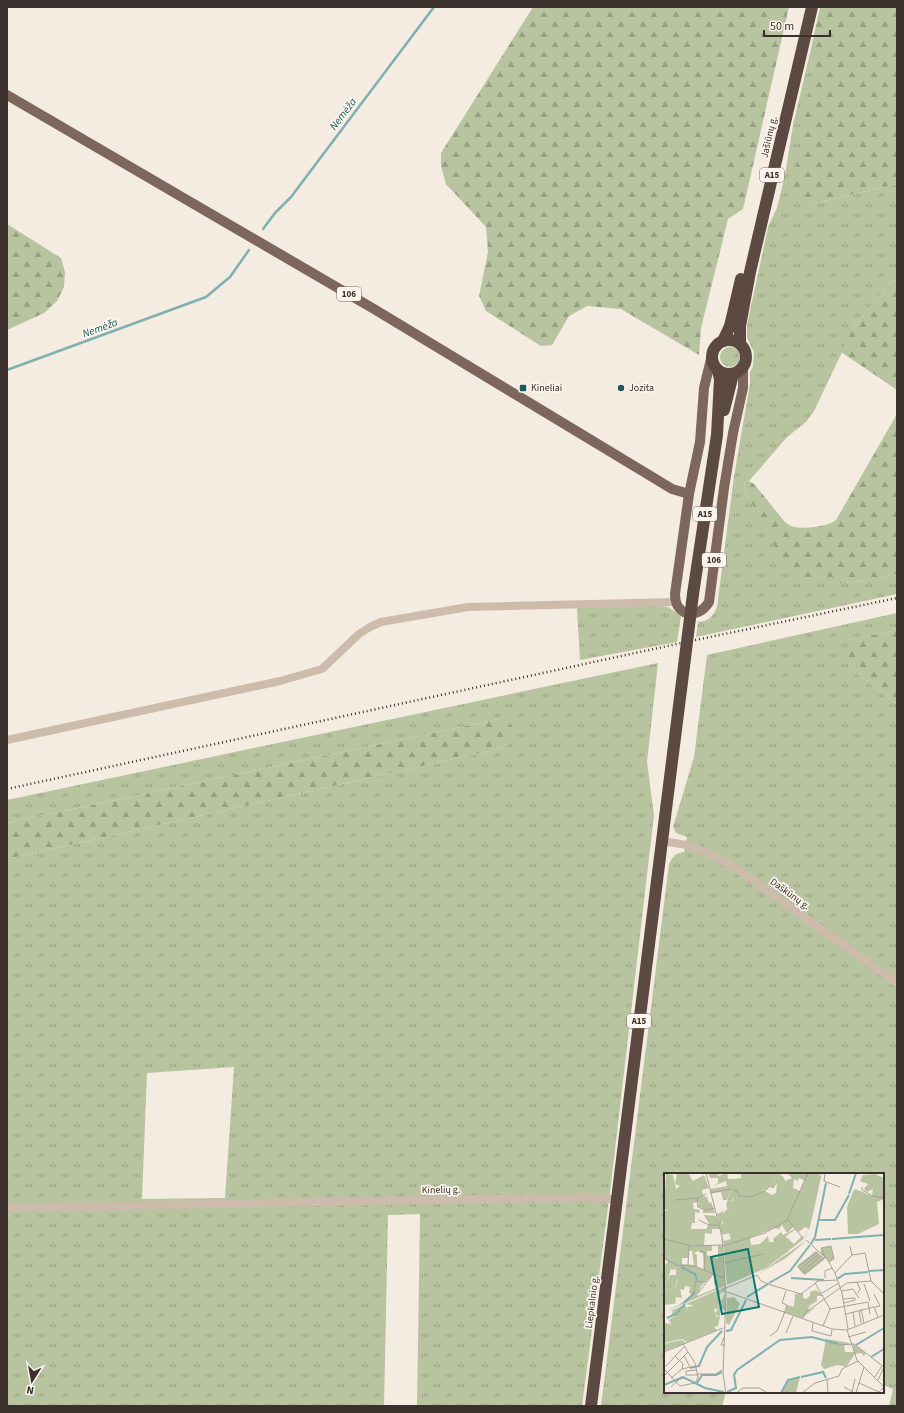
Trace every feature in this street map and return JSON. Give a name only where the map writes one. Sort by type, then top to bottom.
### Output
[{"type":"highway","name":"Jašiūnų g.","points":[[712,355],[717,345],[723,341],[730,326],[805,7]]},
{"type":"highway","name":"Jašiūnų g.","points":[[717,435],[738,371],[746,363],[746,354],[740,343],[740,326],[752,264],[812,7]]},
{"type":"highway","points":[[723,341],[732,340],[740,343]]},
{"type":"highway","name":"A15","points":[[617,1200],[693,594],[717,435],[720,379],[718,371],[712,361],[712,355]]},
{"type":"highway","points":[[718,371],[722,373],[738,371]]},
{"type":"highway","name":"Liepkalnio g.","points":[[591,1406],[617,1200]]},
{"type":"main road","name":"106","points":[[7,95],[367,304],[672,489],[689,494]]},
{"type":"main road","points":[[675,602],[689,494],[700,442],[704,388],[712,355]]},
{"type":"main road","name":"106","points":[[675,602],[682,610],[687,613],[695,614],[701,611],[709,602],[724,488],[733,433],[743,388],[738,371]]},
{"type":"street","points":[[7,740],[280,681],[322,669],[359,634],[381,622],[468,607],[675,602]]},
{"type":"street","name":"Daškūnų g.","points":[[662,841],[699,849],[734,867],[897,983]]},
{"type":"street","name":"Kinelių g.","points":[[7,1208],[594,1197],[617,1200]]},
{"type":"green space","points":[[533,7],[789,7],[743,209],[728,219],[701,328],[699,355],[621,309],[587,306],[569,316],[552,345],[541,346],[486,311],[479,296],[488,252],[486,227],[446,184],[441,166],[441,153]]},
{"type":"green space","points":[[820,7],[897,7],[897,184],[811,204],[799,199],[792,189],[813,70],[810,53]]},
{"type":"green space","points":[[810,53],[813,70],[811,204],[897,184],[897,280],[889,284],[854,327],[814,411],[806,422],[787,437],[749,481],[745,482],[744,486],[781,557],[830,583],[856,582],[897,574],[897,594],[696,637],[698,622],[705,621],[710,618],[717,607],[734,476],[750,384],[750,372],[753,366],[754,352],[747,338],[747,325],[768,227],[777,208],[785,175],[793,125]]},
{"type":"green space","points":[[7,224],[61,258],[65,272],[64,287],[57,301],[44,313],[7,330]]},
{"type":"green space","points":[[897,280],[897,390],[841,352],[854,327],[889,284]]},
{"type":"green space","points":[[730,347],[737,350],[740,357],[737,364],[730,367],[723,364],[720,357],[723,350]]},
{"type":"green space","points":[[897,414],[897,574],[866,580],[835,583],[820,582],[806,577],[793,569],[779,555],[746,492],[744,486],[745,482],[749,481],[754,484],[785,522],[791,526],[798,528],[810,528],[822,526],[832,522],[836,520]]},
{"type":"green space","points":[[651,605],[668,607],[681,616],[677,642],[580,660],[577,608]]},
{"type":"green space","points":[[897,613],[897,630],[848,640],[850,668],[897,704],[897,1406],[889,1406],[893,1389],[884,1385],[884,1173],[664,1173],[664,1393],[726,1393],[722,1406],[601,1406],[669,864],[675,855],[684,852],[687,837],[676,833],[673,827],[694,757],[707,655]]},
{"type":"green space","points":[[897,630],[897,704],[850,668],[847,640]]},
{"type":"green space","points":[[658,663],[647,762],[654,815],[611,1184],[582,1406],[417,1406],[420,1214],[388,1215],[384,1406],[7,1406],[7,859],[489,751],[509,745],[499,719],[7,823],[7,800]],"holes":[[[234,1067],[225,1198],[142,1199],[147,1073]]]},
{"type":"green space","points":[[499,719],[511,725],[515,734],[509,745],[489,751],[7,859],[7,823]]},
{"type":"waterway","name":"Nemėža","points":[[263,229],[275,213],[291,197],[434,7]]},
{"type":"waterway","name":"Nemėža","points":[[7,370],[206,297],[230,277],[249,250]]},
{"type":"railway","points":[[7,789],[686,642],[897,598]]},
{"type":"place","name":"Kineliai","points":[[523,388]]},
{"type":"place","name":"Jozita","points":[[621,388]]}]
